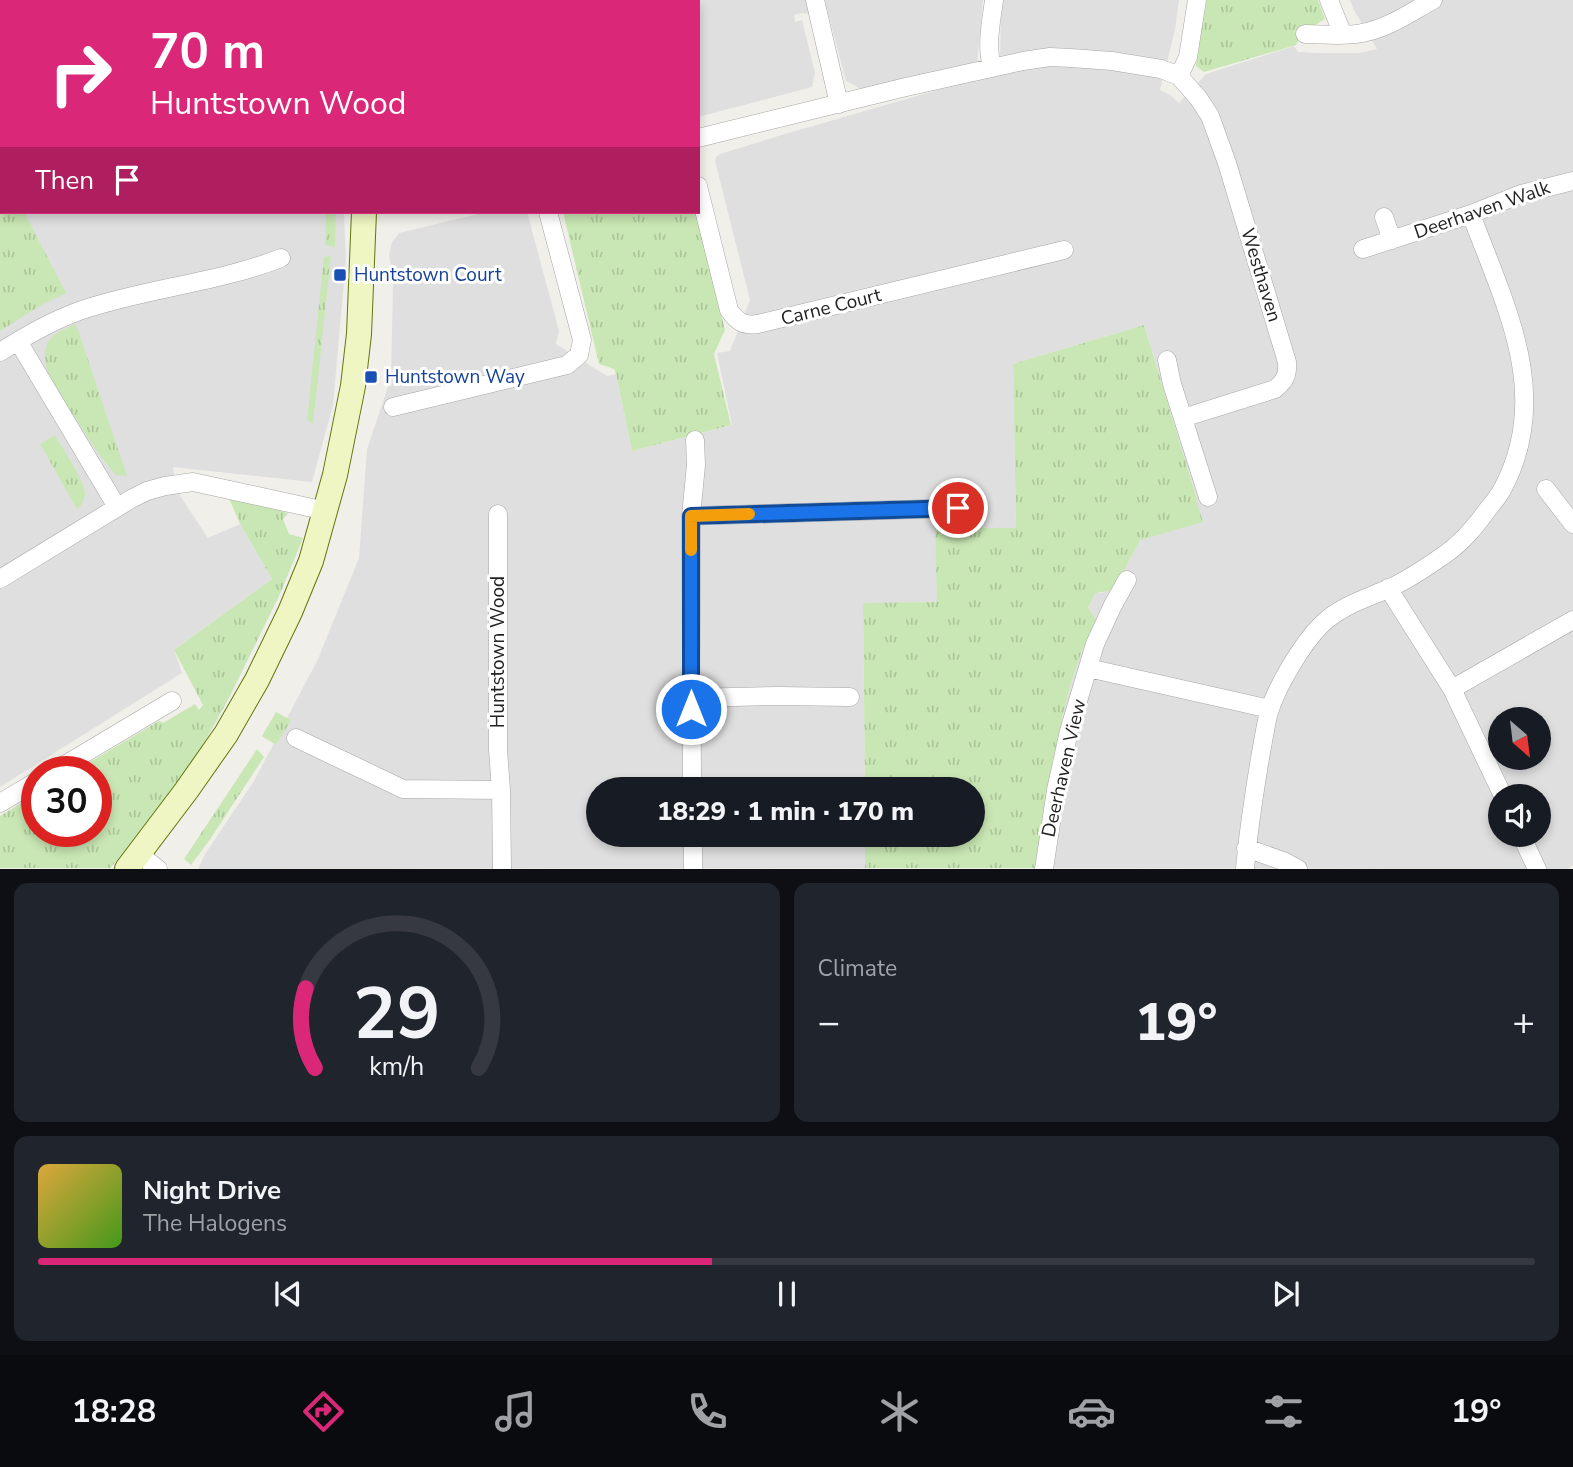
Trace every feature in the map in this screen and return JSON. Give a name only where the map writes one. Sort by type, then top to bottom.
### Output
[{"type":"street","points":[[815,0],[839,103]]},
{"type":"street","points":[[992,67],[989,41],[994,0]]},
{"type":"street","points":[[700,138],[992,67],[1050,57],[1112,61],[1161,69],[1179,76],[1188,57],[1197,0]]},
{"type":"street","points":[[1329,0],[1343,35]]},
{"type":"street","points":[[1305,34],[1359,34],[1377,29],[1433,0]]},
{"type":"street","name":"Westhaven","points":[[1179,76],[1210,116],[1227,163],[1287,362],[1284,382],[1275,389],[1184,418]]},
{"type":"street","name":"Deerhaven Walk","points":[[1363,249],[1472,214],[1521,194],[1573,181]]},
{"type":"street","name":"Carne Court","points":[[700,194],[729,310],[738,321],[748,325],[1063,250]]},
{"type":"street","points":[[142,864],[257,680],[311,561],[339,457],[352,386],[359,334],[365,214]]},
{"type":"street","points":[[393,407],[567,365],[579,355],[582,340],[549,214]]},
{"type":"street","points":[[1245,869],[1254,792],[1270,709],[1298,655],[1319,627],[1335,613],[1407,579],[1439,559],[1469,534],[1503,489],[1521,440],[1525,416],[1524,389],[1517,340],[1472,214]]},
{"type":"street","name":"Deerhaven Walk","points":[[1384,217],[1392,240]]},
{"type":"street","points":[[0,352],[55,321],[90,307],[233,273],[281,258]]},
{"type":"street","points":[[18,341],[117,507]]},
{"type":"street","points":[[1167,360],[1172,384],[1208,496]]},
{"type":"street","points":[[692,777],[691,516],[696,464],[695,440]]},
{"type":"street","points":[[0,579],[117,507],[165,485],[193,482],[326,511]]},
{"type":"street","points":[[1546,489],[1573,524]]},
{"type":"street","points":[[691,516],[958,508]]},
{"type":"street","name":"Huntstown Wood","points":[[498,514],[498,750],[502,869]]},
{"type":"street","name":"Deerhaven View","points":[[1044,869],[1058,778],[1069,731],[1095,643],[1126,580]]},
{"type":"street","points":[[1388,588],[1452,689],[1497,784]]},
{"type":"street","points":[[1452,689],[1573,620]]},
{"type":"street","points":[[1088,668],[1270,709]]},
{"type":"street","points":[[691,698],[850,697]]},
{"type":"street","points":[[80,756],[172,701]]},
{"type":"street","points":[[296,738],[403,789],[500,790]]},
{"type":"street","points":[[0,803],[21,791]]},
{"type":"street","points":[[693,847],[693,869]]},
{"type":"street","points":[[1527,847],[1537,869]]},
{"type":"street","points":[[1247,848],[1298,869]]},
{"type":"shaded area","points":[[700,0],[983,0],[977,65],[863,90],[846,81],[827,9],[794,15],[795,22],[802,20],[815,73],[812,87],[700,116]]},
{"type":"shaded area","points":[[1001,0],[1179,0],[1175,30],[1160,90],[1179,103],[1206,74],[1294,46],[1298,52],[1318,53],[1360,53],[1377,49],[1350,0],[1573,0],[1573,865],[1568,869],[1036,868],[1041,826],[1062,718],[1082,650],[1096,627],[1088,608],[1095,592],[1102,593],[1116,586],[1140,540],[1197,498],[1144,325],[1013,364],[1016,528],[935,528],[938,602],[863,604],[865,777],[586,777],[586,847],[865,847],[865,868],[198,869],[205,854],[254,781],[318,659],[359,558],[367,449],[391,378],[393,283],[389,254],[392,242],[399,233],[478,214],[528,214],[559,331],[556,344],[607,376],[616,374],[632,451],[732,425],[717,353],[730,351],[750,300],[715,161],[720,154],[1000,72]]},
{"type":"shaded area","points":[[0,214],[344,214],[346,259],[333,405],[312,482],[173,467],[177,491],[208,538],[240,524],[272,579],[174,650],[182,673],[49,756],[21,756],[21,774],[0,787]]},
{"type":"green space","points":[[1206,0],[1318,0],[1325,19],[1302,33],[1296,45],[1204,72],[1196,66]]},
{"type":"green space","points":[[0,214],[25,214],[66,293],[0,331]]},
{"type":"green space","points":[[326,214],[336,214],[335,247],[325,245]]},
{"type":"green space","points":[[563,214],[696,214],[725,330],[714,354],[731,425],[632,451],[616,374],[614,369],[599,364]]},
{"type":"green space","points":[[331,256],[313,424],[307,420],[324,257]]},
{"type":"green space","points":[[76,324],[127,476],[116,475],[104,461],[59,394],[47,369],[45,349],[48,342],[58,332]]},
{"type":"green space","points":[[1144,325],[1203,522],[1140,540],[1116,586],[1109,591],[1095,593],[1088,608],[1095,618],[1096,627],[1082,650],[1062,718],[1041,826],[1036,868],[865,868],[865,847],[985,847],[985,777],[865,777],[863,603],[937,602],[935,528],[1016,528],[1013,364]]},
{"type":"green space","points":[[55,435],[84,489],[84,499],[77,509],[40,444]]},
{"type":"green space","points":[[228,496],[288,513],[283,519],[289,534],[303,538],[280,594],[230,696],[181,785],[110,868],[0,868],[0,816],[21,804],[21,847],[112,847],[112,756],[100,756],[159,721],[163,723],[195,704],[199,710],[203,705],[174,650],[272,579],[240,524]]},
{"type":"green space","points":[[276,712],[291,720],[276,745],[262,736]]},
{"type":"green space","points":[[257,749],[264,757],[191,865],[184,859]]},
{"type":"slow traffic","points":[[691,550],[691,516],[749,514]]},
{"type":"place","name":"Huntstown Court","points":[[340,275]]},
{"type":"place","name":"Huntstown Way","points":[[371,377]]},
{"type":"route","points":[[691,709],[691,516],[958,508]]}]
